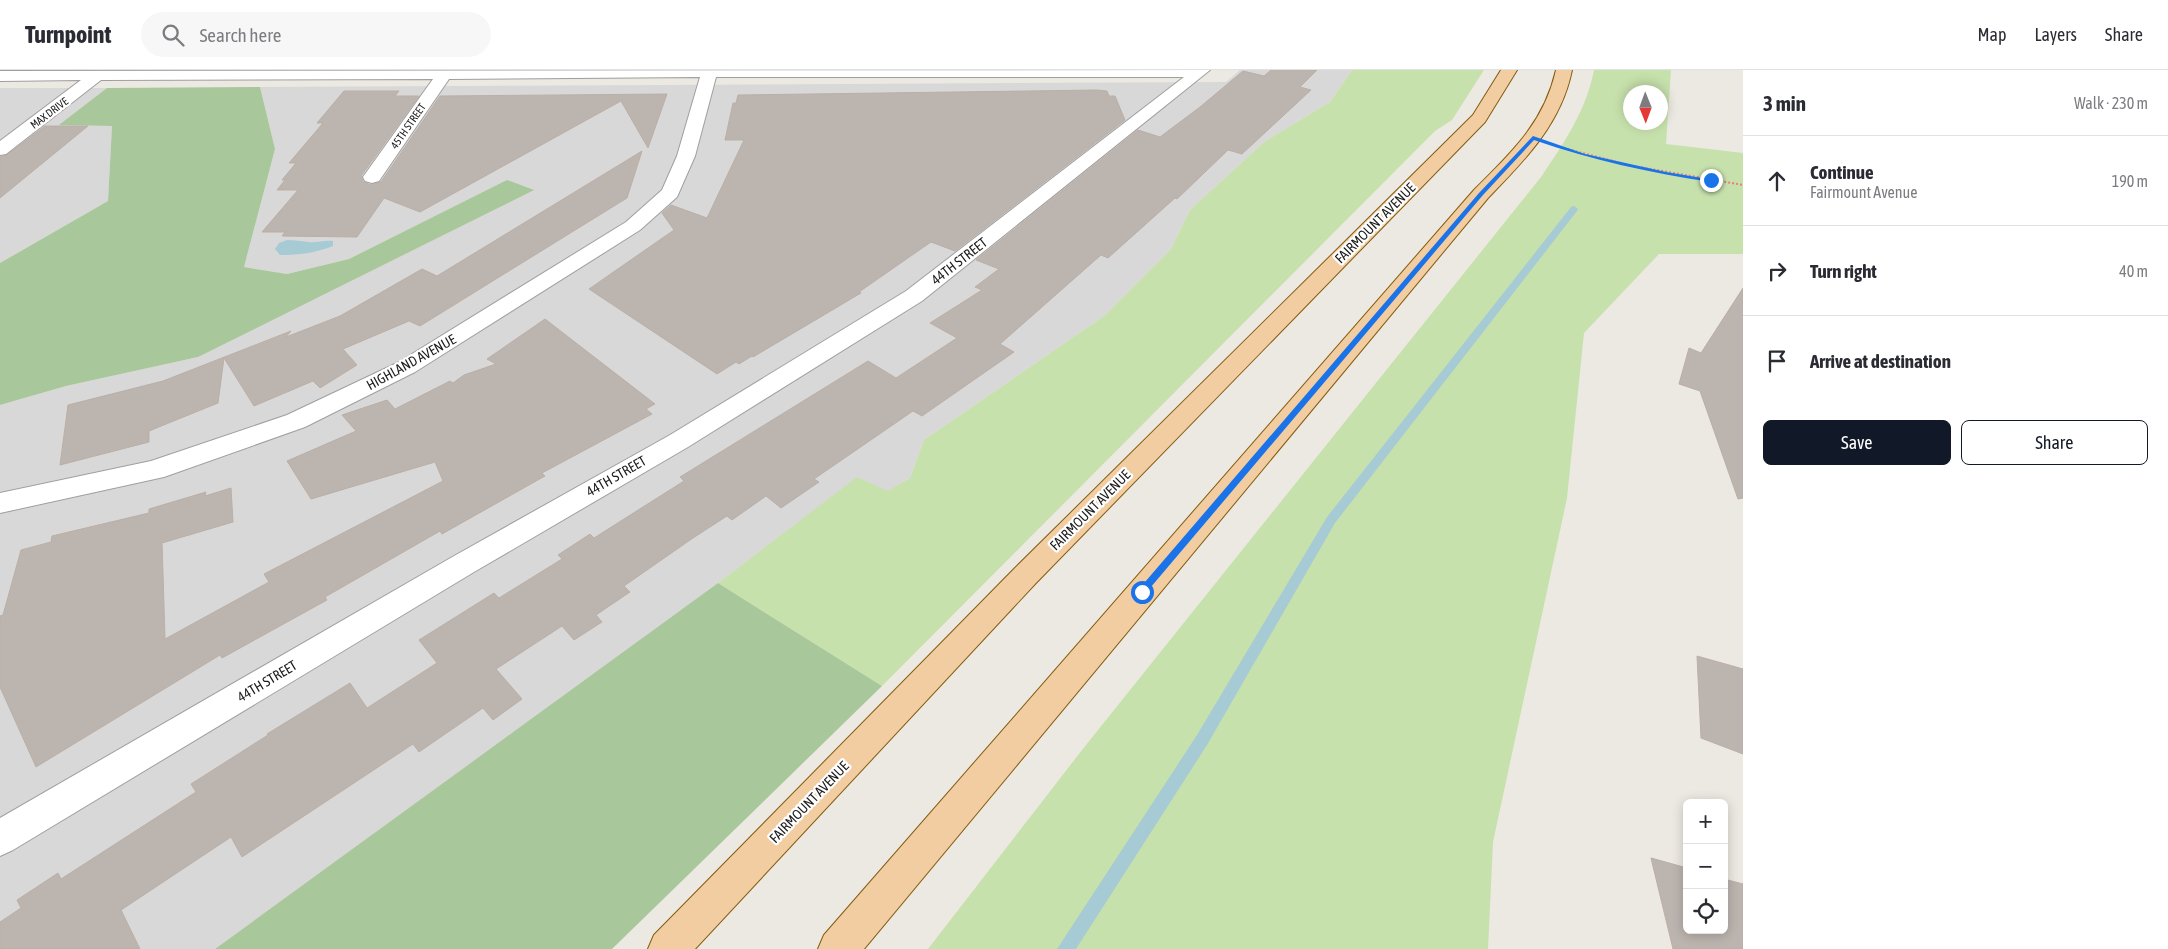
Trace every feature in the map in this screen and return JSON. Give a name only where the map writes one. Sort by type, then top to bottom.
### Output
[{"type":"main road","name":"FAIRMOUNT AVENUE","points":[[668,949],[1025,576],[1479,118],[1509,70]]},
{"type":"main road","points":[[838,949],[1481,194],[1530,143],[1549,113],[1562,86],[1564,70]]},
{"type":"street","points":[[0,76],[1199,71]]},
{"type":"street","name":"44TH STREET","points":[[0,838],[678,440],[914,296],[1068,177],[1199,71]]},
{"type":"street","name":"HIGHLAND AVENUE","points":[[0,503],[155,470],[296,421],[407,367],[633,226],[670,192],[686,156],[709,72]]},
{"type":"street","name":"45TH STREET","points":[[372,178],[444,74]]},
{"type":"street","name":"MAX DRIVE","points":[[0,150],[98,75]]},
{"type":"path","points":[[1533,138],[1584,155],[1666,174],[1743,185]]},
{"type":"shaded area","points":[[1240,70],[1352,70],[1330,102],[1264,142],[1190,210],[1171,249],[1104,316],[924,440],[910,478],[888,492],[857,478],[718,583],[215,949],[0,949],[0,405],[66,386],[198,357],[506,181],[349,259],[287,274],[244,267],[275,149],[260,87],[1226,82]]},
{"type":"shaded area","points":[[0,88],[107,88],[60,125],[112,126],[108,201],[0,263]]},
{"type":"green space","points":[[1352,70],[1484,70],[1452,120],[1435,131],[882,686],[718,583],[857,477],[888,491],[910,478],[924,440],[1104,316],[1171,249],[1190,210],[1264,142],[1330,102]]},
{"type":"green space","points":[[1594,70],[1671,70],[1668,114],[1668,85],[1623,85],[1623,130],[1667,130],[1666,144],[1743,153],[1743,254],[1659,254],[1584,333],[1567,498],[1493,842],[1488,949],[928,949],[1082,750],[1541,177],[1573,126],[1586,99]]},
{"type":"green space","points":[[260,87],[275,149],[244,267],[287,274],[349,259],[507,180],[534,190],[198,357],[66,386],[0,405],[0,263],[108,201],[112,126],[59,125],[107,88]]},
{"type":"green space","points":[[718,583],[882,686],[612,949],[215,949]]},
{"type":"water","points":[[287,240],[333,241],[333,246],[307,253],[280,255],[275,249],[279,243]]},
{"type":"building","points":[[1271,70],[1317,70],[1300,87],[1311,90],[1242,154],[1228,150],[1177,199],[1175,198],[1108,258],[1101,255],[1000,344],[1014,352],[922,416],[913,411],[814,479],[819,482],[781,508],[766,496],[732,520],[727,516],[693,538],[624,586],[630,592],[596,615],[602,622],[574,640],[562,626],[496,669],[522,699],[493,720],[483,708],[419,752],[413,744],[242,857],[231,837],[121,910],[140,949],[0,949],[0,922],[21,908],[17,900],[58,873],[61,879],[196,792],[191,784],[267,734],[350,683],[367,708],[437,663],[419,640],[494,593],[499,598],[562,559],[558,555],[590,534],[594,538],[684,481],[680,477],[868,361],[896,378],[957,338],[930,323],[982,290],[975,287],[999,269],[976,260],[1138,130],[1160,137],[1243,71],[1264,76]]},
{"type":"building","points":[[344,91],[399,91],[395,96],[419,96],[361,176],[363,182],[371,185],[381,182],[440,96],[667,94],[648,148],[621,101],[420,212],[384,198],[357,237],[282,236],[285,232],[262,232],[298,190],[277,190],[285,180],[282,180],[296,163],[289,163],[323,123],[317,123]]},
{"type":"building","points":[[1107,91],[1109,96],[1115,96],[1125,120],[955,251],[931,242],[859,292],[861,293],[753,357],[739,364],[736,362],[717,374],[589,289],[674,230],[662,213],[671,205],[707,218],[744,140],[725,140],[733,103],[736,103],[738,95]]},
{"type":"building","points":[[45,126],[88,126],[0,198],[0,157],[7,155]]},
{"type":"building","points":[[642,151],[627,198],[420,326],[409,321],[343,349],[357,365],[320,388],[313,381],[254,406],[224,358],[218,403],[149,431],[149,442],[60,465],[68,405],[163,381],[291,331],[286,337],[340,316],[422,269],[437,276]]},
{"type":"building","points":[[1743,288],[1743,498],[1738,499],[1700,391],[1679,384],[1689,348],[1701,353]]},
{"type":"building","points":[[545,319],[655,404],[646,409],[652,414],[542,473],[545,476],[442,534],[440,531],[325,597],[327,600],[222,658],[220,655],[36,767],[0,687],[0,616],[3,615],[21,550],[51,542],[52,536],[149,513],[149,509],[206,492],[205,496],[231,488],[233,522],[162,543],[165,639],[269,582],[264,574],[443,481],[435,462],[311,499],[287,461],[356,431],[342,415],[387,400],[395,409],[450,381],[453,383],[464,375],[496,364],[487,359]]},
{"type":"building","points":[[1697,656],[1743,669],[1743,754],[1701,738]]},
{"type":"building","points":[[1651,858],[1683,867],[1683,934],[1728,934],[1728,880],[1743,884],[1743,949],[1673,949]]},
{"type":"waterway","points":[[1066,949],[1202,740],[1331,520],[1574,209]]},
{"type":"route","points":[[1142,592],[1481,194],[1533,138],[1584,155],[1666,174],[1711,180]]}]
